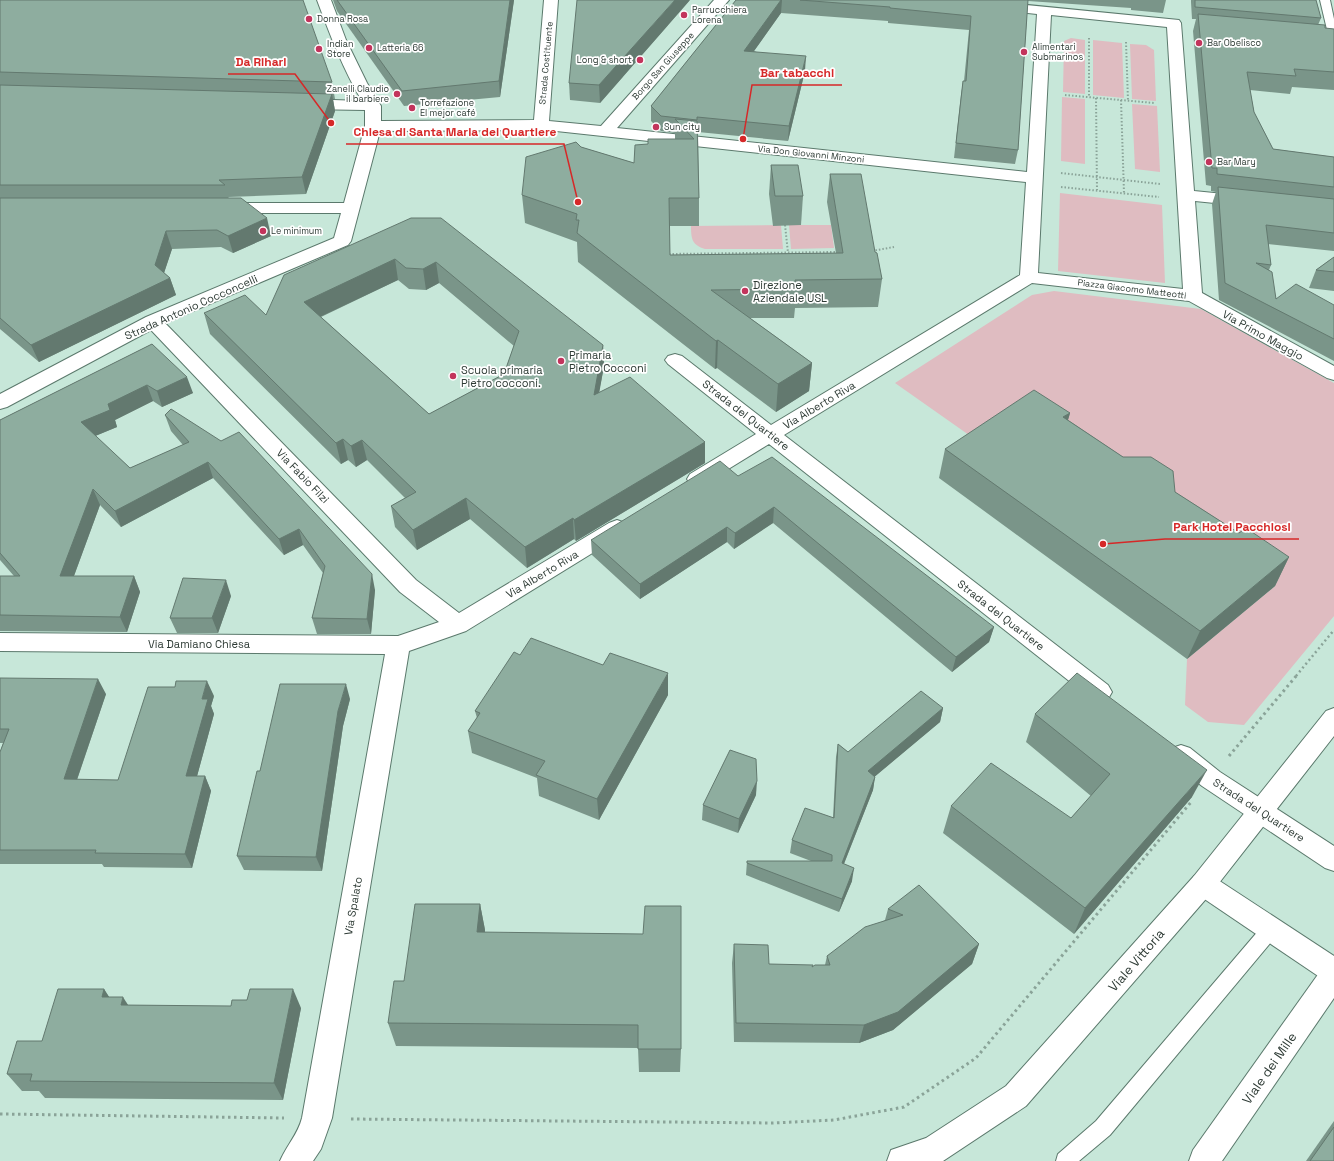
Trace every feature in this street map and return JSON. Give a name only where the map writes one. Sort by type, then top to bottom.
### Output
[{"type":"street","points":[[207,208],[351,208],[373,126],[373,106],[359,83],[342,47],[324,0]]},
{"type":"street","name":"Strada Costituente","points":[[541,127],[552,0]]},
{"type":"street","name":"Borgo San Giuseppe","points":[[605,132],[722,0]]},
{"type":"street","name":"Piazza Giacomo Matteotti","points":[[986,5],[1044,11],[1108,11],[1181,23],[1186,195],[1193,296],[1029,277]]},
{"type":"street","points":[[1029,277],[1044,11]]},
{"type":"street","points":[[1318,36],[1334,38]]},
{"type":"street","points":[[285,103],[373,106]]},
{"type":"street","name":"Via Don Giovanni Minzoni","points":[[373,126],[541,127],[545,125],[1035,178]]},
{"type":"street","points":[[1186,195],[1260,203]]},
{"type":"street","name":"Strada Antonio Cocconcelli","points":[[0,402],[153,321],[342,241],[351,208]]},
{"type":"street","name":"Via Alberto Riva","points":[[682,488],[1029,277]]},
{"type":"street","name":"Via Primo Maggio","points":[[1193,296],[1334,374]]},
{"type":"street","name":"Via Fabio Filzi","points":[[153,321],[408,586],[458,625]]},
{"type":"street","name":"Strada del Quartiere","points":[[675,360],[1117,705]]},
{"type":"street","name":"Via Alberto Riva","points":[[398,646],[458,625],[635,517]]},
{"type":"street","name":"Via Damiano Chiesa","points":[[0,642],[398,646]]},
{"type":"street","name":"Via Spalato","points":[[295,1161],[311,1139],[317,1118],[398,646]]},
{"type":"street","name":"Viale Vittoria","points":[[902,1161],[934,1150],[1016,1096],[1203,884],[1334,718]]},
{"type":"street","name":"Strada del Quartiere","points":[[1167,744],[1211,778],[1334,859]]},
{"type":"street","points":[[1203,884],[1334,971]]},
{"type":"street","name":"Viale dei Mille","points":[[1204,1161],[1334,975]]},
{"type":"lane","points":[[1325,0],[1334,38]]},
{"type":"lane","points":[[1065,1161],[1103,1128],[1271,929]]},
{"type":"path","points":[[1082,38],[1096,39]]},
{"type":"path","points":[[1089,38],[1089,97]]},
{"type":"path","points":[[1118,41],[1134,42]]},
{"type":"path","points":[[1126,42],[1128,101]]},
{"type":"path","points":[[1058,94],[1160,104]]},
{"type":"path","points":[[1096,98],[1097,190]]},
{"type":"path","points":[[1120,100],[1124,193]]},
{"type":"path","points":[[1057,173],[1165,184]]},
{"type":"path","points":[[1056,186],[1166,198]]},
{"type":"path","points":[[785,225],[788,253]]},
{"type":"path","points":[[866,252],[894,247]]},
{"type":"path","points":[[669,254],[835,252]]},
{"type":"path","points":[[773,253],[774,260]]},
{"type":"path","points":[[0,1114],[773,1123],[834,1120],[904,1107],[976,1058],[1334,630]]},
{"type":"shaded area","points":[[1071,38],[1085,40],[1085,94],[1063,92],[1064,41]]},
{"type":"shaded area","points":[[1093,40],[1122,43],[1124,98],[1093,95]]},
{"type":"shaded area","points":[[1130,44],[1146,45],[1154,50],[1156,101],[1132,99]]},
{"type":"shaded area","points":[[1062,97],[1085,99],[1085,164],[1061,161]]},
{"type":"shaded area","points":[[1132,104],[1157,106],[1160,172],[1135,169]]},
{"type":"shaded area","points":[[1060,193],[1162,205],[1165,283],[1058,271]]},
{"type":"shaded area","points":[[781,225],[783,249],[705,249],[697,246],[691,235],[691,226]]},
{"type":"shaded area","points":[[789,225],[831,225],[834,248],[791,249]]},
{"type":"shaded area","points":[[1054,291],[1201,309],[1334,383],[1334,616],[1244,725],[1208,722],[1185,705],[1187,659],[1275,586],[986,447],[895,383],[1032,295]]},
{"type":"building","points":[[0,0],[303,0],[332,82],[0,72]]},
{"type":"building","points":[[337,0],[510,0],[499,81],[402,91]]},
{"type":"building","points":[[577,0],[675,0],[599,85],[569,83]]},
{"type":"building","points":[[736,0],[781,0],[744,51],[806,56],[789,126],[697,117],[697,120],[661,116],[651,106]]},
{"type":"building","points":[[800,0],[1028,0],[1018,150],[956,143],[963,81],[966,81],[971,16],[890,7]]},
{"type":"building","points":[[1195,0],[1316,0],[1321,18],[1195,7]]},
{"type":"building","points":[[1198,14],[1325,25],[1325,28],[1334,29],[1334,72],[1294,69],[1296,76],[1247,72],[1254,112],[1273,149],[1334,157],[1334,187],[1217,174],[1217,168],[1212,168]]},
{"type":"building","points":[[0,85],[332,94],[302,177],[219,180],[225,185],[0,185]]},
{"type":"building","points":[[675,119],[697,121],[699,198],[669,198],[670,255],[843,253],[830,174],[861,174],[875,252],[877,253],[882,279],[795,280],[796,289],[711,290],[812,363],[778,384],[718,340],[716,341],[577,233],[579,220],[576,220],[577,214],[522,195],[526,157],[576,142],[581,147],[634,163],[635,145],[648,144],[648,139],[694,139]]},
{"type":"building","points":[[771,165],[798,165],[803,196],[775,196]]},
{"type":"building","points":[[1218,187],[1334,199],[1334,233],[1266,225],[1271,265],[1256,263],[1272,272],[1276,299],[1296,284],[1334,305],[1334,339],[1225,283]]},
{"type":"building","points":[[0,198],[241,198],[267,218],[228,236],[217,230],[166,231],[155,265],[170,278],[31,345],[0,318]]},
{"type":"building","name":"Scuola primaria Pietro cocconi.","points":[[411,218],[441,218],[603,345],[594,395],[630,377],[705,442],[574,520],[573,518],[525,547],[466,498],[413,530],[391,506],[416,492],[362,440],[351,446],[343,439],[336,443],[204,313],[245,295],[266,315],[284,275]],"holes":[[[395,259],[406,268],[423,269],[436,262],[519,331],[504,374],[429,414],[304,302]]]},
{"type":"building","points":[[1334,257],[1334,272],[1316,270]]},
{"type":"building","points":[[152,344],[187,377],[157,391],[147,385],[108,404],[110,410],[81,422],[130,468],[189,442],[165,415],[171,409],[221,441],[239,432],[372,574],[367,619],[312,618],[325,566],[299,529],[279,539],[208,462],[115,511],[93,489],[60,576],[134,576],[120,617],[0,615],[0,576],[20,576],[0,553],[0,420]]},
{"type":"building","points":[[1034,390],[1070,413],[1063,417],[1123,457],[1151,457],[1173,471],[1175,492],[1239,533],[1246,528],[1289,557],[1200,631],[945,449]]},
{"type":"building","points":[[772,457],[994,627],[956,657],[774,507],[735,533],[727,527],[640,584],[591,540],[720,461],[738,476]]},
{"type":"building","points":[[183,578],[226,580],[212,618],[170,618]]},
{"type":"building","points":[[531,638],[603,665],[610,653],[668,673],[597,799],[536,775],[545,761],[468,731],[480,713],[475,711],[514,652],[520,655]]},
{"type":"building","points":[[1077,673],[1207,770],[1085,908],[951,806],[991,763],[1071,818],[1110,774],[1035,714]]},
{"type":"building","points":[[0,678],[98,679],[64,779],[118,780],[148,687],[175,687],[176,681],[207,681],[202,699],[208,699],[186,776],[205,776],[185,854],[95,853],[96,850],[0,850],[0,752],[9,729],[0,729]]},
{"type":"building","points":[[280,684],[346,684],[338,711],[316,857],[237,856],[257,771],[260,771]]},
{"type":"building","points":[[921,691],[943,708],[868,771],[875,777],[842,863],[854,868],[842,899],[747,863],[747,861],[832,861],[832,855],[792,840],[805,808],[834,818],[838,744],[848,752]]},
{"type":"building","points":[[730,750],[756,759],[757,781],[739,819],[703,805]]},
{"type":"building","points":[[919,885],[979,944],[898,1012],[864,1025],[736,1023],[734,944],[768,945],[769,964],[813,965],[812,967],[815,965],[830,965],[827,956],[865,927],[903,915],[888,909]]},
{"type":"building","points":[[415,904],[480,904],[477,932],[643,934],[645,906],[681,906],[681,1049],[638,1049],[638,1025],[388,1023],[394,981],[404,981]]},
{"type":"building","points":[[58,989],[104,989],[102,997],[123,997],[121,1005],[231,1006],[232,1000],[247,1000],[250,989],[293,989],[274,1083],[30,1081],[32,1074],[7,1074],[17,1041],[42,1041]]},
{"type":"building","points":[[1334,1127],[1334,1161],[1310,1161]]},
{"type":"place","name":"Parrucchiera Lorena","points":[[684,15]]},
{"type":"place","name":"Donna Rosa","points":[[309,19]]},
{"type":"place","name":"Bar Obelisco","points":[[1199,43]]},
{"type":"place","name":"Latteria 66","points":[[369,48]]},
{"type":"place","name":"Indian Store","points":[[319,49]]},
{"type":"place","name":"Alimentari Submarinos","points":[[1024,52]]},
{"type":"place","name":"Long & short","points":[[640,60]]},
{"type":"place","name":"Zanelli Claudio il barbiere","points":[[397,94]]},
{"type":"place","name":"Torrefazione El mejor café","points":[[412,108]]},
{"type":"place","name":"Da Rihari","points":[[331,123]]},
{"type":"place","name":"Sun city","points":[[656,127]]},
{"type":"place","name":"Bar tabacchi","points":[[743,139]]},
{"type":"place","name":"Bar Mary","points":[[1209,162]]},
{"type":"place","name":"Chiesa di Santa Maria del Quartiere","points":[[578,202]]},
{"type":"place","name":"Le minimum","points":[[263,231]]},
{"type":"place","name":"Direzione Aziendale USL","points":[[745,291]]},
{"type":"place","name":"Primaria Pietro Cocconi","points":[[561,361]]},
{"type":"place","name":"Scuola primaria Pietro cocconi.","points":[[453,376]]},
{"type":"place","name":"Park Hotel Pacchiosi","points":[[1103,544]]}]
